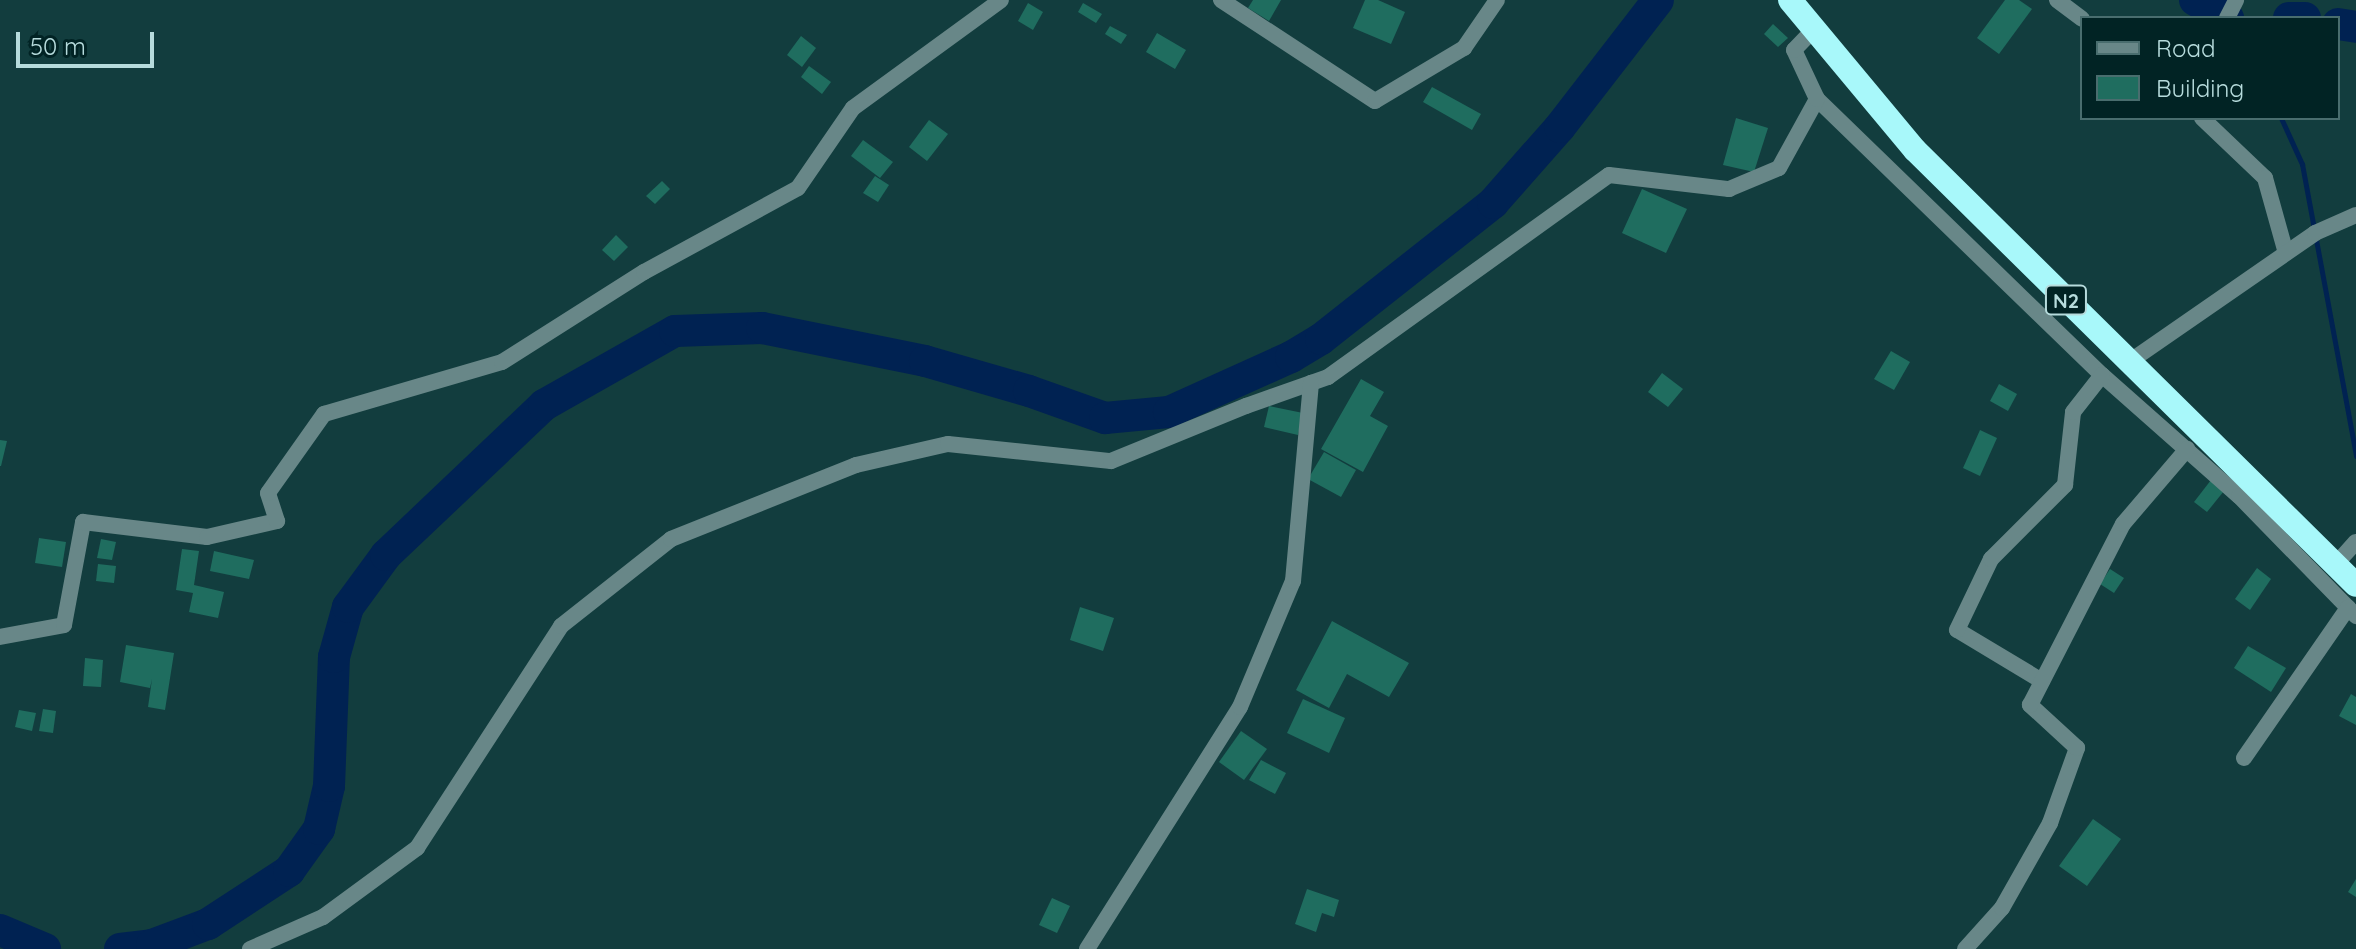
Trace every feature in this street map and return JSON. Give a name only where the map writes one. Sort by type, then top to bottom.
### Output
[{"type":"highway","name":"N2","points":[[1791,0],[1915,150],[2356,585]]},
{"type":"street","points":[[0,637],[64,625],[83,522],[207,537],[277,521],[268,493],[324,414],[502,362],[644,272],[798,188],[853,108],[1001,0]]},
{"type":"street","points":[[1221,0],[1375,101],[1464,48],[1497,0]]},
{"type":"street","points":[[2057,0],[2080,17]]},
{"type":"street","points":[[1814,29],[1794,50],[1817,99],[2102,375],[2239,496],[2352,612],[2244,758]]},
{"type":"street","points":[[250,949],[323,917],[417,848],[561,626],[671,539],[856,465],[948,444],[1111,461],[1328,377],[1609,175],[1729,189],[1779,168],[1817,99]]},
{"type":"street","points":[[2204,120],[2265,178],[2286,253]]},
{"type":"street","points":[[2129,362],[2315,233],[2356,215]]},
{"type":"street","points":[[2042,681],[1957,630],[1991,559],[2065,485],[2073,412],[2102,375]]},
{"type":"street","points":[[1087,949],[1240,707],[1293,581],[1311,383]]},
{"type":"street","points":[[1965,949],[2002,908],[2037,847],[2050,823],[2077,748],[2030,705],[2123,524],[2187,449]]},
{"type":"street","points":[[2335,565],[2356,542]]},
{"type":"building","points":[[1253,0],[1281,0],[1269,21],[1248,8]]},
{"type":"building","points":[[1365,0],[1378,0],[1405,12],[1391,44],[1353,28]]},
{"type":"building","points":[[2005,0],[2019,0],[2032,9],[1999,54],[1977,38]]},
{"type":"building","points":[[1028,3],[1043,12],[1033,30],[1018,21]]},
{"type":"building","points":[[1083,3],[1102,14],[1096,23],[1078,12]]},
{"type":"building","points":[[1773,24],[1788,38],[1778,47],[1764,34]]},
{"type":"building","points":[[1110,26],[1127,35],[1121,44],[1105,34]]},
{"type":"building","points":[[1157,33],[1186,50],[1175,69],[1146,52]]},
{"type":"building","points":[[801,36],[816,48],[802,67],[787,55]]},
{"type":"building","points":[[809,66],[831,82],[822,94],[801,77]]},
{"type":"building","points":[[1432,87],[1481,114],[1472,130],[1423,102]]},
{"type":"building","points":[[1736,118],[1768,128],[1754,172],[1723,165]]},
{"type":"building","points":[[929,120],[948,134],[927,161],[909,147]]},
{"type":"building","points":[[863,140],[893,162],[880,178],[851,156]]},
{"type":"building","points":[[875,176],[889,185],[878,202],[863,193]]},
{"type":"building","points":[[662,181],[670,189],[655,204],[646,196]]},
{"type":"building","points":[[1642,189],[1687,209],[1666,253],[1622,233]]},
{"type":"building","points":[[616,235],[628,247],[614,261],[602,250]]},
{"type":"building","points":[[1891,351],[1910,362],[1894,390],[1874,379]]},
{"type":"building","points":[[1662,373],[1683,389],[1668,407],[1648,392]]},
{"type":"building","points":[[1361,379],[1384,392],[1370,416],[1388,426],[1363,472],[1321,449]]},
{"type":"building","points":[[1999,384],[2017,394],[2008,411],[1990,401]]},
{"type":"building","points":[[1269,406],[1303,413],[1298,435],[1264,427]]},
{"type":"building","points":[[1980,430],[1997,438],[1980,476],[1963,468]]},
{"type":"building","points":[[0,440],[7,441],[1,466],[0,466]]},
{"type":"building","points":[[1324,452],[1356,470],[1341,497],[1308,479]]},
{"type":"building","points":[[2211,480],[2224,491],[2207,512],[2194,502]]},
{"type":"building","points":[[39,538],[66,542],[62,567],[35,563]]},
{"type":"building","points":[[101,539],[116,542],[112,560],[97,558]]},
{"type":"building","points":[[182,549],[199,551],[194,585],[224,592],[218,618],[189,612],[193,593],[176,590]]},
{"type":"building","points":[[214,551],[254,560],[249,579],[210,571]]},
{"type":"building","points":[[98,564],[116,566],[114,583],[96,581]]},
{"type":"building","points":[[2257,568],[2271,579],[2250,610],[2235,599]]},
{"type":"building","points":[[2110,569],[2124,578],[2114,593],[2100,584]]},
{"type":"building","points":[[1080,607],[1114,618],[1103,651],[1070,640]]},
{"type":"building","points":[[1332,621],[1409,663],[1389,697],[1347,674],[1329,708],[1296,690]]},
{"type":"building","points":[[126,645],[174,653],[165,710],[148,707],[152,679],[150,688],[120,682]]},
{"type":"building","points":[[2248,646],[2286,668],[2271,692],[2234,668]]},
{"type":"building","points":[[85,658],[103,660],[101,687],[83,686]]},
{"type":"building","points":[[2351,694],[2356,697],[2356,725],[2339,716]]},
{"type":"building","points":[[1303,699],[1345,718],[1329,753],[1287,733]]},
{"type":"building","points":[[43,709],[56,711],[53,733],[39,731]]},
{"type":"building","points":[[19,710],[36,713],[32,731],[15,727]]},
{"type":"building","points":[[1241,731],[1267,749],[1244,780],[1219,762]]},
{"type":"building","points":[[1261,760],[1286,773],[1275,794],[1249,780]]},
{"type":"building","points":[[2093,819],[2121,839],[2087,886],[2059,866]]},
{"type":"building","points":[[2356,879],[2356,897],[2348,892]]},
{"type":"building","points":[[1307,889],[1339,900],[1334,917],[1322,913],[1316,932],[1295,924]]},
{"type":"building","points":[[1052,898],[1070,906],[1057,933],[1039,925]]},
{"type":"waterway","points":[[120,949],[152,945],[208,924],[289,871],[319,829],[329,786],[334,657],[348,607],[386,555],[544,405],[675,331],[762,328],[925,361],[1029,391],[1105,418],[1169,412],[1291,357],[1321,339],[1493,203],[1560,127],[1658,0]]},
{"type":"waterway","points":[[2195,0],[2224,16]]},
{"type":"waterway","points":[[2340,24],[2356,27]]},
{"type":"waterway","points":[[2282,120],[2302,164],[2356,456]]},
{"type":"waterway","points":[[0,930],[45,949]]}]
